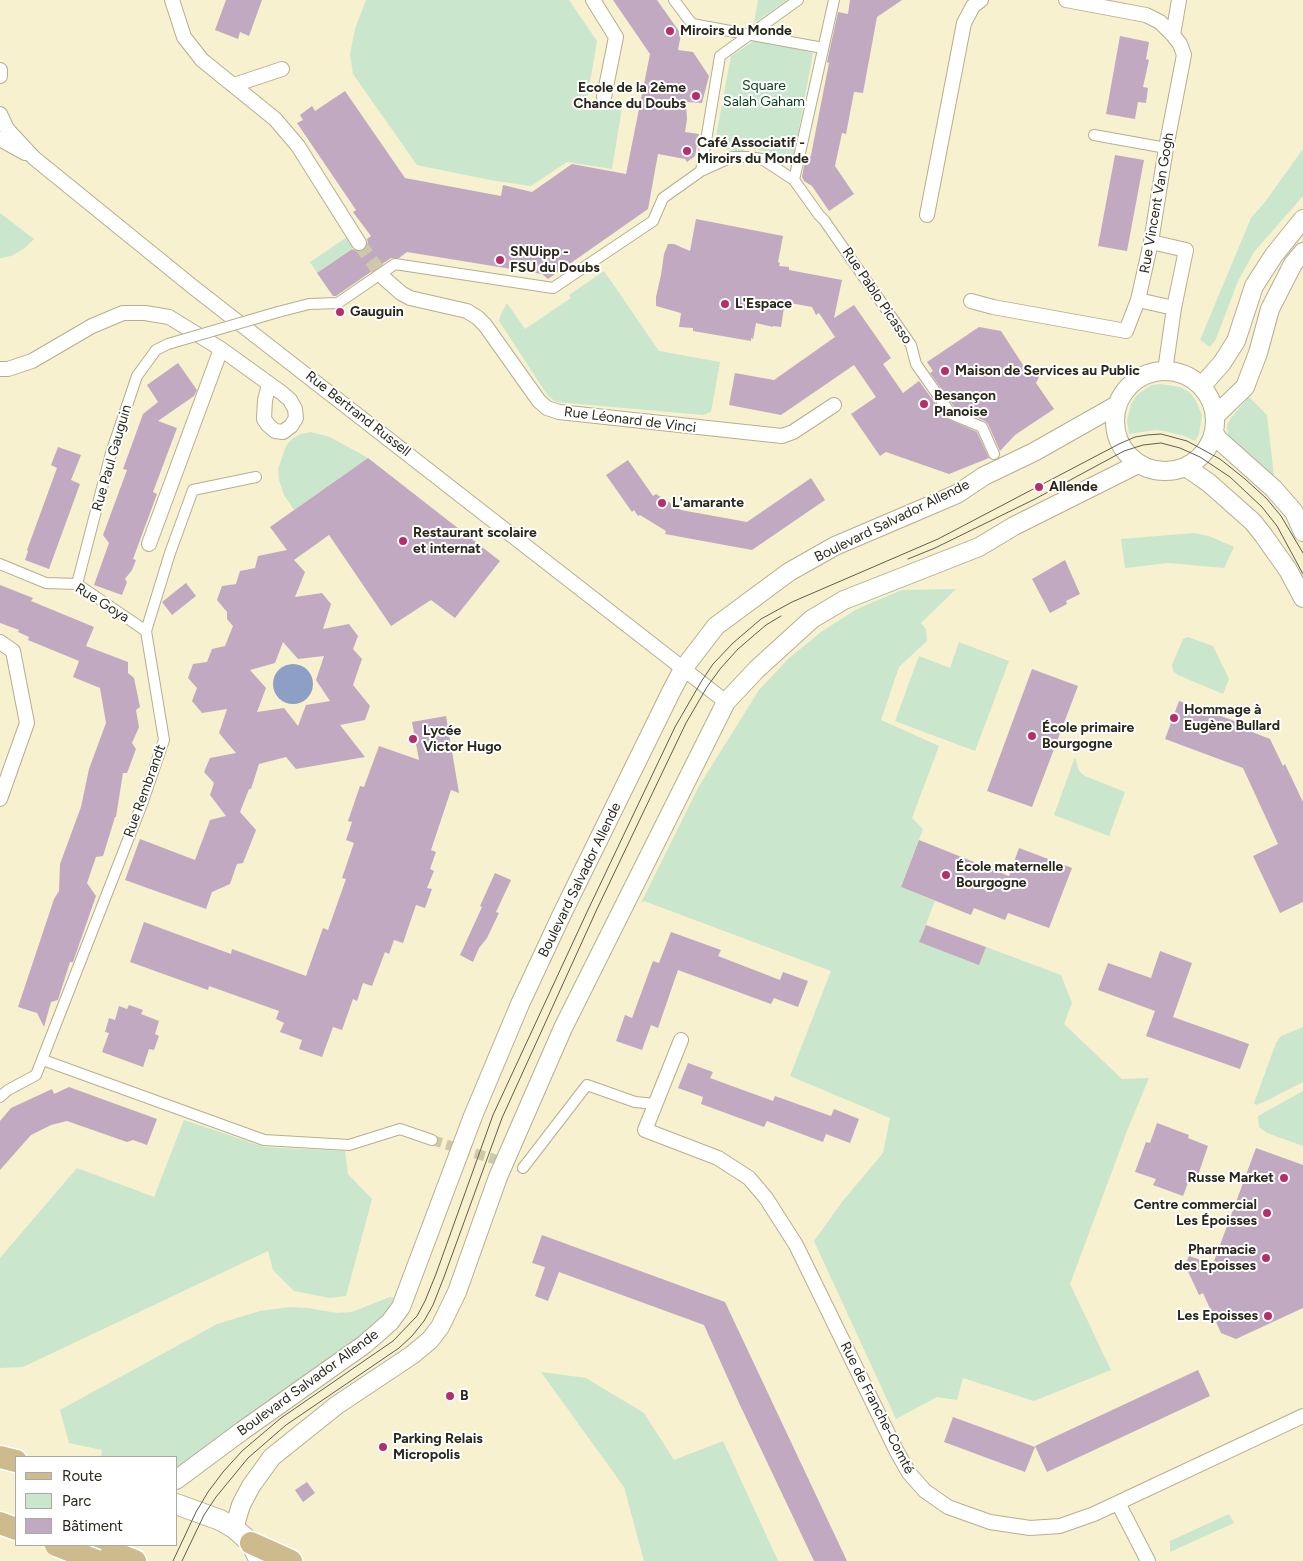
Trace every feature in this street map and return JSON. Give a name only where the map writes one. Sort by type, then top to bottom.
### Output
[{"type":"main road","points":[[0,1457],[15,1461]]},
{"type":"main road","points":[[178,1505],[220,1520],[234,1528],[256,1552],[291,1561]]},
{"type":"main road","points":[[0,1507],[15,1514]]},
{"type":"main road","points":[[0,1522],[15,1529]]},
{"type":"main road","points":[[59,1546],[97,1561]]},
{"type":"main road","points":[[67,1561],[72,1546]]},
{"type":"main road","points":[[97,1546],[135,1561]]},
{"type":"street","points":[[172,0],[184,37],[202,60],[275,119],[298,146],[359,243]]},
{"type":"street","points":[[593,0],[616,37],[604,96]]},
{"type":"street","points":[[674,0],[692,24],[823,48]]},
{"type":"street","points":[[701,171],[720,56],[798,0]]},
{"type":"street","points":[[701,171],[732,157],[748,157],[762,159],[794,180],[834,0]]},
{"type":"street","points":[[927,215],[964,23],[973,6],[981,0]]},
{"type":"street","name":"Rue Vincent Van Gogh","points":[[972,301],[993,307],[1126,330],[1138,300],[1151,242],[1166,148],[1184,56],[1180,44],[1173,35],[1160,22],[1146,15],[1066,0]]},
{"type":"street","points":[[1173,35],[1179,0]]},
{"type":"street","points":[[234,85],[282,69]]},
{"type":"street","points":[[0,70],[0,76]]},
{"type":"street","name":"Rue Bertrand Russell","points":[[0,114],[7,129],[34,158],[193,287],[593,596],[726,702]]},
{"type":"street","points":[[1094,135],[1166,148]]},
{"type":"street","name":"Rue Bertrand Russell","points":[[0,140],[34,158]]},
{"type":"street","name":"Rue Paul Gauguin","points":[[77,584],[111,453],[137,376],[156,350],[168,344],[278,312],[309,304],[338,303],[395,264],[553,288],[653,221],[664,198],[701,171]]},
{"type":"street","name":"Rue Pablo Picasso","points":[[794,180],[911,345],[916,364],[951,414],[982,427],[994,454]]},
{"type":"street","points":[[1200,384],[1207,380],[1217,369],[1236,341],[1254,286],[1274,255],[1303,219]]},
{"type":"street","points":[[1151,242],[1186,250],[1174,308],[1165,371]]},
{"type":"street","points":[[1303,252],[1293,264],[1270,309],[1258,353],[1245,386],[1215,424],[1206,451],[1194,463],[1170,471],[1154,470],[1138,464],[1124,451],[1115,425],[1117,405],[1124,391],[1136,380],[1150,373],[1165,371],[1183,374],[1200,384],[1207,393],[1213,404],[1215,424],[1219,440],[1274,489],[1294,512],[1303,532]]},
{"type":"street","name":"Rue Léonard de Vinci","points":[[384,278],[401,293],[410,298],[467,311],[478,318],[490,332],[538,401],[547,408],[559,412],[782,436],[793,432],[834,405]]},
{"type":"street","points":[[1138,300],[1174,308]]},
{"type":"street","points":[[0,369],[8,369],[32,361],[92,326],[123,313],[145,312],[169,317],[221,349],[269,385]]},
{"type":"street","points":[[148,544],[221,349]]},
{"type":"street","name":"Boulevard Salvador Allende","points":[[178,1479],[272,1409],[365,1344],[390,1322],[401,1307],[473,1116],[520,1004],[566,905],[683,669],[716,626],[789,572],[835,546],[957,494],[984,476],[1034,452],[1117,405]]},
{"type":"street","points":[[234,1528],[241,1504],[251,1486],[272,1457],[330,1410],[412,1355],[430,1340],[440,1327],[457,1292],[498,1178],[563,1028],[726,702],[757,669],[805,626],[844,600],[979,547],[1014,526],[1138,464]]},
{"type":"street","points":[[1186,467],[1208,483],[1253,522],[1288,570],[1303,598]]},
{"type":"street","name":"Rue Rembrandt","points":[[0,1098],[8,1090],[36,1075],[43,1060],[164,740],[146,631],[170,553],[193,490],[256,477]]},
{"type":"street","name":"Rue Goya","points":[[0,564],[46,583],[77,584],[146,631]]},
{"type":"street","points":[[0,642],[13,651],[27,723],[0,799]]},
{"type":"street","name":"Rue de Franche-Comté","points":[[681,1040],[646,1130],[718,1158],[749,1178],[766,1198],[799,1251],[909,1473],[925,1491],[948,1507],[990,1522],[1030,1528],[1060,1526],[1094,1514],[1303,1416]]},
{"type":"street","points":[[43,1060],[264,1140],[349,1145],[400,1129],[432,1140]]},
{"type":"street","points":[[523,1168],[587,1085],[635,1102],[655,1104]]},
{"type":"street","points":[[1118,1503],[1148,1561]]},
{"type":"green space","points":[[366,0],[569,0],[597,41],[587,100],[622,108],[612,169],[567,162],[531,186],[490,180],[417,165],[353,74],[350,54],[355,29]]},
{"type":"green space","points":[[758,0],[787,0],[754,23]]},
{"type":"green space","name":"Square Salah Gaham","points":[[757,39],[813,53],[793,161],[768,157],[764,151],[747,147],[742,152],[714,147],[731,56]]},
{"type":"green space","points":[[1303,149],[1303,196],[1254,252],[1238,281],[1216,339],[1210,347],[1200,340],[1251,218],[1265,202]]},
{"type":"green space","points":[[0,213],[34,239],[25,248],[11,256],[0,258]]},
{"type":"green space","points":[[347,237],[354,247],[317,273],[310,262]]},
{"type":"green space","points":[[604,271],[659,351],[720,362],[711,412],[703,415],[556,402],[548,396],[499,321],[501,314],[507,303],[525,329],[571,298],[569,295]]},
{"type":"green space","points":[[1161,384],[1180,387],[1189,392],[1195,399],[1202,415],[1199,434],[1195,441],[1165,431],[1155,430],[1129,434],[1127,421],[1131,404],[1137,395],[1144,390],[1152,385]]},
{"type":"green space","points":[[1249,397],[1267,415],[1274,476],[1232,443],[1228,437],[1227,425]]},
{"type":"green space","points":[[311,432],[330,437],[368,458],[294,510],[284,495],[278,469],[286,446],[293,438]]},
{"type":"green space","points":[[1194,533],[1209,536],[1234,547],[1224,568],[1168,563],[1125,568],[1121,539]]},
{"type":"green space","points":[[956,589],[921,623],[926,629],[927,641],[899,667],[881,720],[939,746],[912,818],[923,829],[901,887],[935,901],[919,942],[979,964],[986,947],[1061,975],[1072,1003],[1064,1024],[1122,1079],[1149,1078],[1127,1131],[1070,1284],[1111,1370],[1034,1401],[963,1378],[957,1400],[937,1397],[896,1419],[814,1241],[842,1202],[883,1153],[890,1118],[790,1076],[831,971],[644,901],[641,903],[699,786],[759,690],[788,659],[821,632],[857,609],[902,590]]},
{"type":"green space","points":[[1188,637],[1213,646],[1229,679],[1223,694],[1178,675],[1173,671],[1172,665],[1183,639]]},
{"type":"green space","points":[[959,642],[1009,661],[975,751],[895,721],[919,656],[950,668]]},
{"type":"green space","points":[[1075,757],[1079,771],[1085,776],[1125,792],[1109,836],[1054,815]]},
{"type":"green space","points":[[1303,1027],[1303,1082],[1256,1105],[1254,1103],[1276,1043],[1281,1036]]},
{"type":"green space","points":[[1303,1091],[1303,1146],[1267,1133],[1259,1127],[1258,1116]]},
{"type":"green space","points":[[184,1120],[264,1147],[345,1151],[348,1174],[372,1199],[346,1296],[330,1298],[294,1291],[273,1270],[268,1251],[23,1367],[0,1368],[0,1258],[77,1168],[154,1197]]},
{"type":"green space","points":[[390,1297],[394,1298],[384,1316],[365,1333],[178,1468],[178,1456],[101,1456],[102,1450],[69,1443],[60,1410],[217,1324],[260,1311],[290,1307],[337,1313],[352,1312]]},
{"type":"green space","points":[[541,1372],[586,1378],[644,1413],[674,1460],[723,1441],[778,1561],[644,1561],[624,1487]]},
{"type":"green space","points":[[1229,1514],[1234,1523],[1170,1552],[1170,1541]]},
{"type":"water","points":[[297,664],[304,667],[310,673],[313,684],[312,692],[304,701],[297,704],[289,704],[282,701],[274,692],[273,680],[276,673],[285,665]]},
{"type":"building","points":[[226,0],[262,0],[249,36],[240,32],[238,39],[215,30]]},
{"type":"building","points":[[613,0],[657,0],[681,34],[678,50],[693,52],[709,76],[702,103],[686,102],[687,119],[685,132],[699,134],[695,156],[687,162],[685,159],[658,154],[648,209],[548,279],[542,274],[407,252],[399,258],[391,258],[336,296],[333,296],[317,273],[352,249],[359,252],[364,250],[368,243],[367,239],[371,236],[353,212],[356,210],[297,123],[303,120],[300,115],[312,106],[315,111],[345,91],[405,178],[501,196],[503,185],[532,192],[572,164],[626,174],[650,54]]},
{"type":"building","points":[[850,0],[902,0],[877,17],[863,93],[854,92],[846,134],[842,133],[835,166],[854,194],[829,211],[812,186],[804,181],[802,177],[805,160],[811,156],[829,63],[827,62],[838,12],[848,14]]},
{"type":"building","points":[[1120,36],[1149,42],[1146,59],[1149,60],[1143,87],[1148,88],[1146,103],[1138,102],[1135,119],[1106,114]]},
{"type":"building","points":[[1115,155],[1144,160],[1127,251],[1098,246]]},
{"type":"building","points":[[696,219],[783,236],[778,262],[780,263],[779,266],[789,267],[789,270],[842,280],[834,318],[854,305],[891,358],[883,364],[903,393],[919,381],[946,418],[977,432],[989,458],[949,474],[886,452],[880,456],[851,414],[876,397],[854,365],[781,415],[729,405],[735,373],[774,380],[835,337],[819,313],[816,315],[812,307],[785,302],[781,327],[756,323],[751,341],[693,331],[693,328],[679,327],[681,313],[656,306],[656,297],[664,254],[668,244],[674,244],[690,251]]},
{"type":"building","points":[[979,327],[1001,331],[1025,368],[1044,367],[1036,383],[1054,409],[1015,435],[1000,451],[988,424],[955,408],[930,373],[933,371],[927,362]]},
{"type":"building","points":[[178,363],[197,390],[194,396],[158,421],[177,428],[153,492],[157,494],[133,559],[136,560],[132,570],[125,579],[127,582],[122,595],[94,585],[109,543],[103,535],[127,470],[123,469],[143,414],[158,402],[147,385]]},
{"type":"building","points":[[58,447],[81,455],[71,480],[80,484],[49,569],[25,560],[57,468],[51,465]]},
{"type":"building","points":[[368,458],[500,561],[455,618],[431,600],[391,626],[329,535],[294,560],[305,572],[295,597],[322,593],[331,604],[323,629],[349,624],[358,636],[353,649],[362,659],[353,685],[370,706],[365,720],[340,725],[365,757],[296,769],[286,757],[259,764],[251,789],[249,789],[240,812],[256,830],[243,863],[237,864],[230,884],[212,892],[206,909],[125,880],[140,839],[195,860],[210,820],[226,816],[210,795],[214,783],[204,772],[210,758],[236,753],[219,733],[227,709],[202,713],[192,701],[197,688],[188,678],[193,664],[207,662],[212,649],[225,646],[233,626],[227,619],[227,612],[217,600],[222,586],[236,584],[240,571],[255,568],[258,556],[287,550],[270,527]],"holes":[[[283,642],[298,659],[324,656],[316,680],[330,701],[306,705],[298,726],[284,708],[257,712],[266,688],[250,670],[275,663]]]},
{"type":"building","points":[[628,460],[653,496],[656,494],[681,510],[747,522],[811,478],[825,500],[752,550],[665,534],[666,531],[640,515],[638,516],[634,510],[632,512],[606,475]]},
{"type":"building","points":[[1065,560],[1080,594],[1066,601],[1067,604],[1050,613],[1032,579]]},
{"type":"building","points":[[186,583],[196,596],[172,615],[162,602]]},
{"type":"building","points":[[0,585],[33,598],[31,601],[94,627],[86,646],[128,662],[128,673],[134,678],[140,707],[136,710],[139,727],[132,743],[136,749],[127,773],[123,773],[116,817],[103,856],[96,857],[87,883],[96,896],[73,962],[70,962],[58,1000],[51,1002],[44,1027],[37,1013],[18,1007],[54,899],[59,891],[60,864],[81,807],[89,769],[106,723],[100,688],[73,677],[79,661],[28,640],[29,637],[18,632],[19,630],[0,623]]},
{"type":"building","points":[[1032,669],[1078,686],[1032,807],[987,791]]},
{"type":"building","points":[[1179,701],[1243,724],[1242,728],[1270,739],[1283,766],[1285,764],[1303,802],[1303,902],[1280,913],[1253,856],[1278,844],[1243,768],[1165,739]]},
{"type":"building","points":[[446,716],[459,793],[451,790],[431,850],[436,852],[430,869],[434,871],[427,888],[432,889],[425,908],[416,905],[403,943],[394,940],[389,954],[385,952],[372,986],[363,983],[357,1001],[353,999],[342,1030],[333,1027],[322,1057],[299,1049],[302,1040],[280,1032],[284,1023],[276,1019],[279,1011],[209,986],[208,990],[130,962],[144,922],[231,954],[232,949],[306,976],[323,928],[328,930],[346,879],[342,878],[354,843],[346,840],[352,822],[348,821],[360,786],[364,787],[379,746],[419,760],[412,722]]},
{"type":"building","points":[[919,840],[1009,876],[1019,848],[1072,868],[1049,928],[1008,913],[1005,920],[974,908],[971,915],[901,887]]},
{"type":"building","points":[[495,873],[511,880],[496,912],[499,913],[473,962],[460,955]]},
{"type":"building","points":[[926,925],[986,947],[979,965],[919,942]]},
{"type":"building","points":[[671,932],[721,950],[718,956],[780,980],[783,972],[808,981],[798,1007],[774,998],[771,1004],[678,970],[658,1028],[651,1025],[642,1050],[616,1041],[625,1015],[632,1018],[653,961],[659,963]]},
{"type":"building","points":[[1160,951],[1192,963],[1173,1017],[1249,1044],[1240,1069],[1146,1036],[1155,1011],[1098,990],[1108,963],[1151,978]]},
{"type":"building","points":[[129,1005],[143,1010],[141,1014],[159,1021],[155,1034],[159,1036],[154,1050],[149,1049],[143,1067],[102,1052],[109,1033],[105,1032],[109,1018],[115,1020],[119,1006],[127,1009]]},
{"type":"building","points":[[688,1063],[713,1072],[710,1078],[773,1101],[775,1096],[831,1116],[834,1109],[859,1119],[850,1143],[826,1134],[823,1142],[767,1121],[764,1127],[701,1104],[703,1097],[678,1088]]},
{"type":"building","points":[[69,1087],[157,1119],[147,1145],[133,1140],[127,1142],[67,1121],[51,1125],[31,1135],[0,1170],[0,1121],[11,1108],[52,1089],[54,1094]]},
{"type":"building","points":[[1157,1123],[1189,1135],[1188,1138],[1208,1146],[1197,1178],[1191,1175],[1183,1196],[1153,1185],[1156,1179],[1135,1172],[1146,1142],[1150,1143]]},
{"type":"building","name":"Centre commercial Les Époisses","points":[[1256,1148],[1303,1165],[1303,1308],[1236,1339],[1221,1333],[1203,1293],[1199,1295],[1185,1265],[1189,1256],[1213,1264]]},
{"type":"building","points":[[542,1235],[725,1302],[847,1561],[814,1561],[704,1325],[559,1272],[548,1301],[535,1296],[545,1267],[532,1263]]},
{"type":"building","points":[[1198,1370],[1210,1396],[1047,1472],[1035,1446]]},
{"type":"building","points":[[953,1417],[1035,1447],[1025,1472],[944,1442]]},
{"type":"building","points":[[307,1482],[315,1493],[303,1502],[295,1490]]},
{"type":"tunnel","points":[[359,243],[384,278]]},
{"type":"tunnel","points":[[432,1140],[523,1168]]},
{"type":"tram line","points":[[173,1561],[196,1512],[208,1492],[242,1451],[281,1418],[393,1341],[417,1316],[436,1274],[493,1115],[587,912],[675,727],[713,664],[733,643],[761,619],[792,602],[938,539],[1119,444],[1135,437],[1147,435],[1161,434],[1187,441],[1220,459],[1267,499],[1281,516],[1303,553]]},
{"type":"tram line","points":[[908,559],[935,548],[1035,499],[1124,451],[1143,445],[1161,443],[1180,448],[1200,457],[1230,477],[1262,507],[1277,526],[1303,574]]},
{"type":"tram line","points":[[182,1561],[204,1515],[248,1458],[286,1425],[399,1348],[424,1321],[433,1305],[444,1277],[502,1118],[597,909],[686,723],[720,669],[738,649],[766,625],[781,616]]},
{"type":"place","name":"Miroirs du Monde","points":[[670,31]]},
{"type":"place","name":"Ecole de la 2ème Chance du Doubs","points":[[696,96]]},
{"type":"place","name":"Café Associatif - Miroirs du Monde","points":[[687,151]]},
{"type":"place","name":"SNUipp - FSU du Doubs","points":[[500,260]]},
{"type":"place","name":"L'Espace","points":[[725,304]]},
{"type":"place","name":"Gauguin","points":[[340,312]]},
{"type":"place","name":"Maison de Services au Public","points":[[945,371]]},
{"type":"place","name":"Besançon Planoise","points":[[924,404]]},
{"type":"place","name":"Allende","points":[[1039,487]]},
{"type":"place","name":"L'amarante","points":[[662,503]]},
{"type":"place","name":"Restaurant scolaire et internat","points":[[403,541]]},
{"type":"place","name":"Hommage à Eugène Bullard","points":[[1174,718]]},
{"type":"place","name":"École primaire Bourgogne","points":[[1032,736]]},
{"type":"place","name":"Lycée Victor Hugo","points":[[413,739]]},
{"type":"place","name":"École maternelle Bourgogne","points":[[946,875]]},
{"type":"place","name":"Russe Market","points":[[1284,1178]]},
{"type":"place","name":"Centre commercial Les Époisses","points":[[1267,1213]]},
{"type":"place","name":"Pharmacie des Epoisses","points":[[1266,1258]]},
{"type":"place","name":"Les Epoisses","points":[[1268,1316]]},
{"type":"place","name":"B","points":[[450,1396]]},
{"type":"place","name":"Parking Relais Micropolis","points":[[383,1447]]}]
